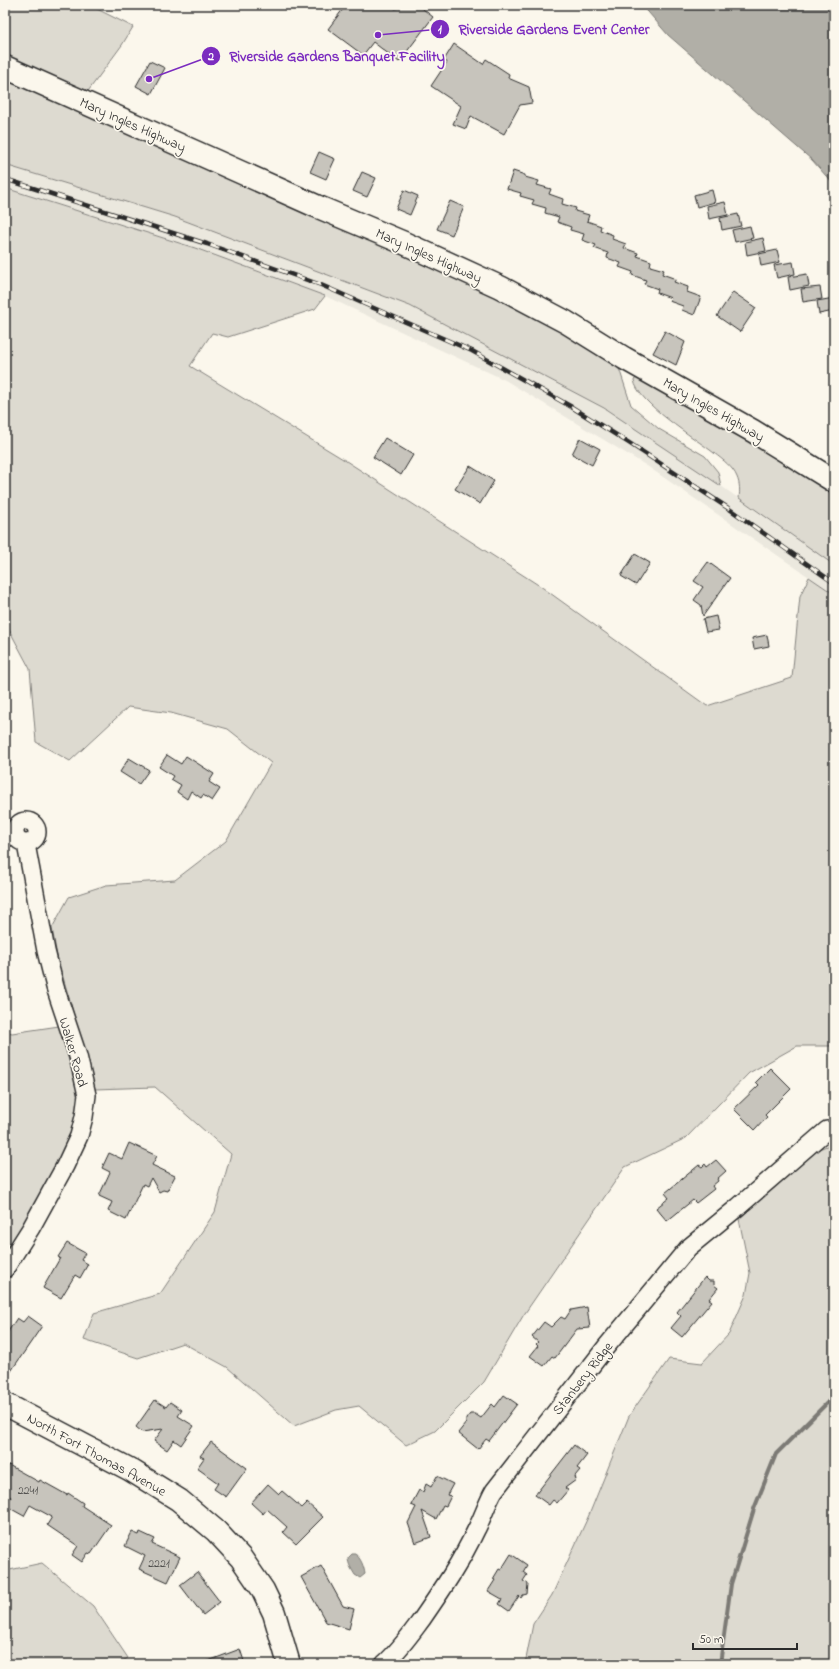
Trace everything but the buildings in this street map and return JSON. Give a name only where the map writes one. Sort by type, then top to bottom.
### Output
[{"type":"street","name":"Mary Ingles Highway","points":[[5,67],[316,206],[404,243],[500,287],[566,322],[624,358],[753,431],[834,481]]},
{"type":"street","name":"Walker Road","points":[[5,1269],[35,1221],[66,1166],[79,1136],[84,1117],[87,1095],[78,1056],[47,959],[26,844]]},
{"type":"street","name":"Stanbery Ridge","points":[[384,1664],[398,1652],[447,1583],[467,1548],[477,1528],[484,1508],[494,1491],[606,1347],[688,1248],[738,1207],[826,1130]]},
{"type":"street","name":"North Fort Thomas Avenue","points":[[5,1404],[130,1469],[184,1504],[216,1531],[241,1558],[263,1590],[274,1613],[288,1664]]},
{"type":"shaded area","points":[[5,5],[89,5],[133,27],[122,45],[86,94],[5,57]]},
{"type":"shaded area","points":[[642,5],[834,5],[834,185],[812,160],[668,35]]},
{"type":"shaded area","points":[[5,74],[490,292],[617,362],[631,405],[659,429],[705,456],[718,472],[721,486],[604,408],[410,306],[175,217],[5,165]]},
{"type":"shaded area","points":[[5,165],[175,217],[410,306],[604,408],[721,486],[834,565],[834,594],[647,466],[505,380],[325,296],[195,248],[5,188]]},
{"type":"shaded area","points":[[5,188],[195,248],[325,296],[315,309],[228,337],[212,333],[190,366],[343,459],[543,588],[707,706],[792,678],[800,596],[809,577],[834,594],[834,1046],[797,1046],[749,1073],[686,1138],[625,1167],[523,1316],[484,1382],[435,1431],[406,1445],[359,1406],[336,1410],[294,1426],[227,1367],[183,1343],[138,1358],[84,1340],[94,1313],[160,1294],[215,1212],[231,1154],[155,1087],[95,1089],[57,956],[52,928],[69,897],[106,885],[175,880],[226,841],[271,763],[228,729],[171,713],[128,707],[70,761],[36,742],[30,669],[5,622]]},
{"type":"shaded area","points":[[638,377],[767,451],[834,495],[834,565],[739,498],[739,482],[733,470],[717,456],[668,420],[645,399],[634,380]]},
{"type":"shaded area","points":[[59,1026],[78,1092],[76,1122],[46,1187],[5,1256],[5,1031],[12,1033]]},
{"type":"shaded area","points":[[834,1143],[834,1664],[525,1664],[533,1624],[552,1595],[589,1515],[629,1416],[669,1359],[702,1363],[729,1334],[746,1295],[750,1273],[739,1219],[814,1151]]},
{"type":"shaded area","points":[[352,1554],[355,1554],[361,1560],[363,1566],[365,1574],[360,1578],[355,1575],[350,1567],[348,1558]]},
{"type":"shaded area","points":[[42,1563],[93,1606],[128,1658],[117,1664],[5,1664],[5,1571]]},
{"type":"waterway","points":[[720,1664],[731,1584],[754,1509],[776,1454],[834,1396]]},
{"type":"railway","points":[[5,179],[207,244],[321,285],[472,351],[570,406],[629,443],[728,508],[834,583]]},
{"type":"place","name":"Riverside Gardens Event Center","points":[[378,35]]},
{"type":"place","name":"Riverside Gardens Banquet Facility","points":[[149,79]]}]
